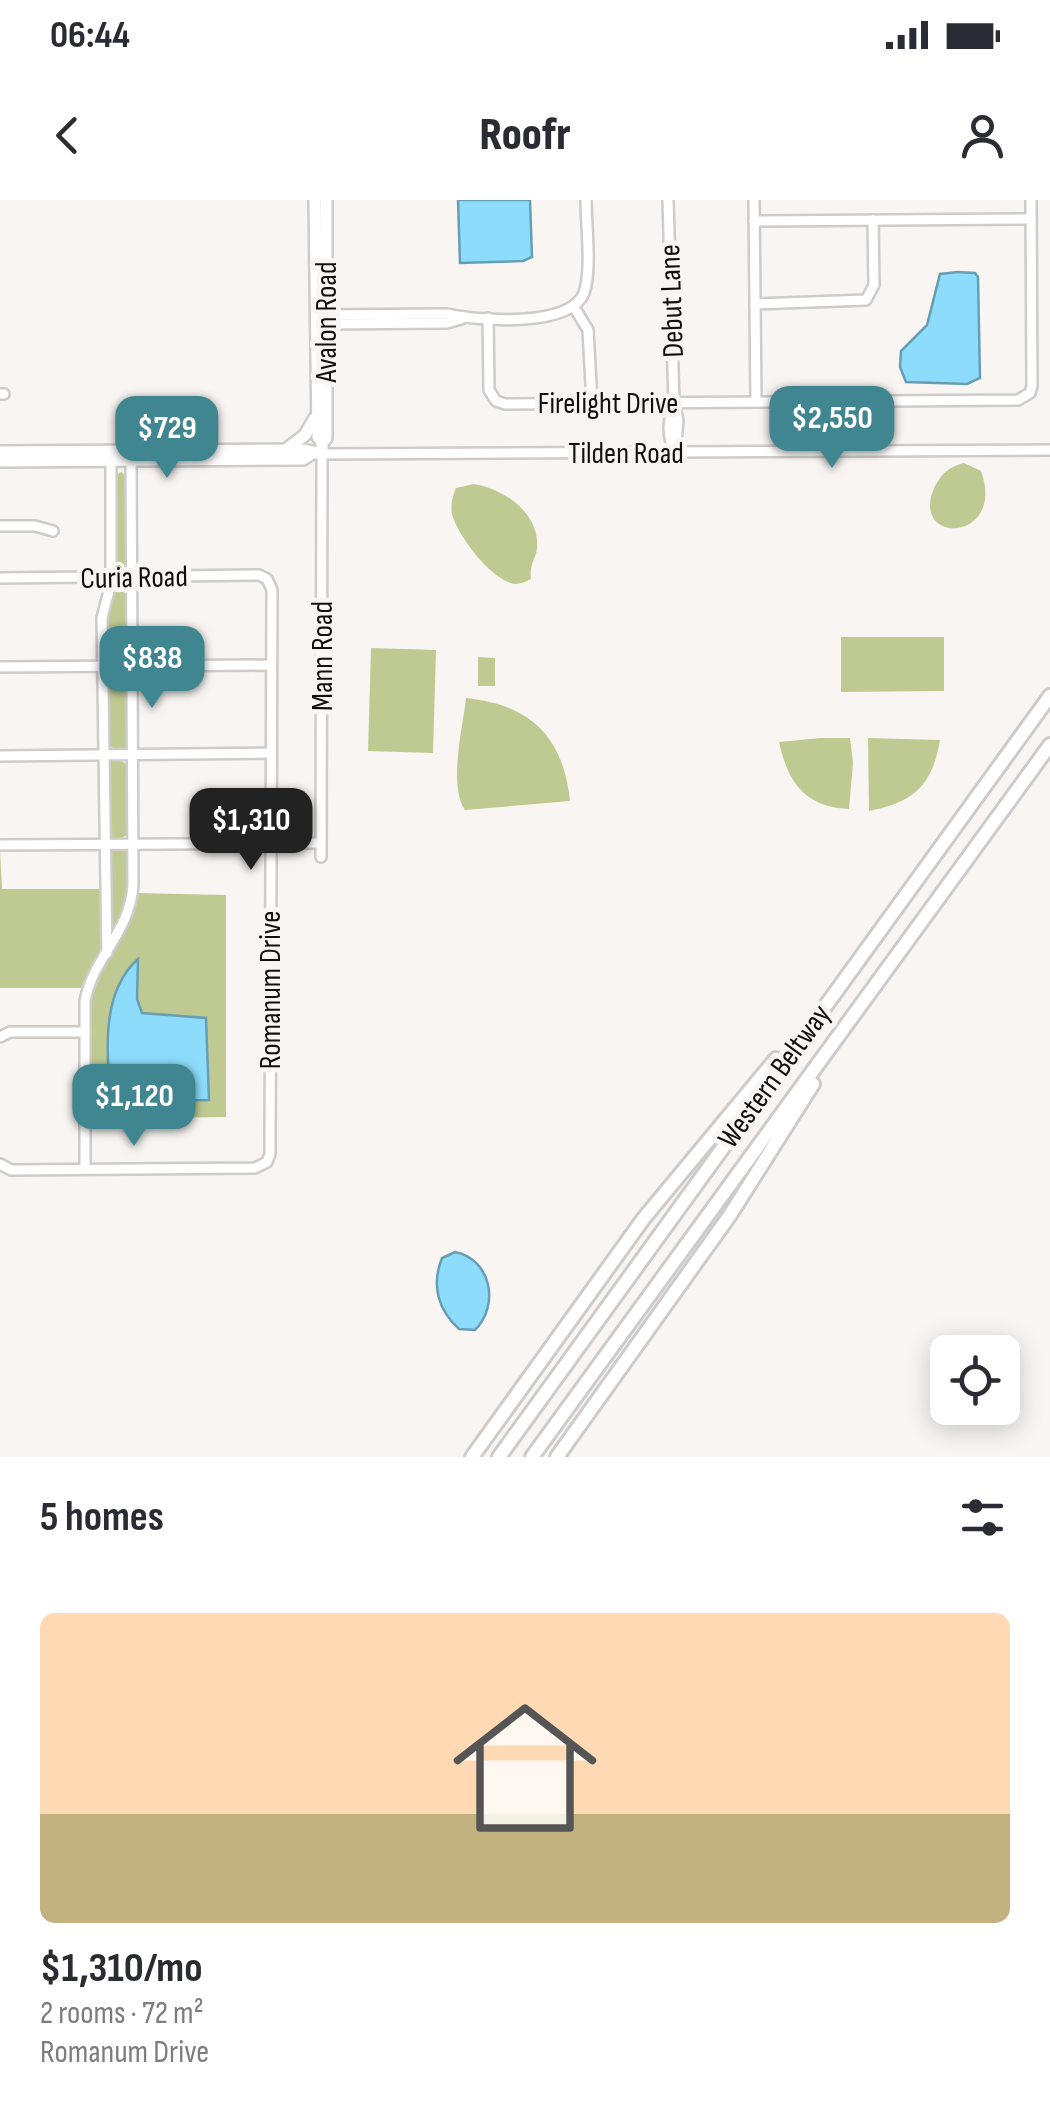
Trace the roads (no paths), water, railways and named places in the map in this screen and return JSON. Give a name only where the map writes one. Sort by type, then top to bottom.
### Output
[{"type":"highway","name":"Western Beltway","points":[[499,1457],[1050,696]]},
{"type":"highway","name":"Western Beltway","points":[[532,1457],[1050,745]]},
{"type":"highway","points":[[472,1457],[644,1218],[827,1001]]},
{"type":"highway","points":[[556,1457],[730,1215],[858,1010]]},
{"type":"main road","name":"Avalon Road","points":[[315,200],[326,438],[318,450]]},
{"type":"main road","name":"Avalon Road","points":[[318,450],[326,200]]},
{"type":"main road","points":[[285,450],[308,432],[317,409]]},
{"type":"main road","points":[[131,456],[318,450]]},
{"type":"main road","points":[[0,452],[303,459],[318,450]]},
{"type":"main road","points":[[0,461],[111,456]]},
{"type":"street","points":[[322,319],[557,315],[574,307],[586,283],[586,200]]},
{"type":"street","name":"Debut Lane","points":[[668,200],[675,452]]},
{"type":"street","points":[[754,200],[756,402]]},
{"type":"street","name":"Firelight Drive","points":[[488,318],[489,390],[496,401],[505,404],[1025,398],[1032,386],[1030,200]]},
{"type":"street","points":[[754,221],[1030,219]]},
{"type":"street","points":[[755,304],[866,300],[874,285],[873,220]]},
{"type":"street","points":[[574,307],[588,330],[592,404]]},
{"type":"street","name":"Tilden Road","points":[[318,450],[1050,450]]},
{"type":"street","name":"Mann Road","points":[[318,450],[321,857]]},
{"type":"street","points":[[107,953],[102,618],[111,577],[111,456]]},
{"type":"street","points":[[0,1164],[10,1170],[85,1169],[85,1001],[90,978],[130,910],[134,844],[131,456]]},
{"type":"street","points":[[0,526],[35,526],[53,532]]},
{"type":"street","name":"Curia Road","points":[[0,578],[259,575],[266,579]]},
{"type":"street","name":"Romanum Drive","points":[[85,1169],[255,1168],[267,1162],[270,1154],[272,590],[266,579]]},
{"type":"street","points":[[0,667],[272,665]]},
{"type":"street","points":[[0,756],[271,754]]},
{"type":"street","points":[[0,845],[321,842]]},
{"type":"street","points":[[0,1037],[10,1032],[85,1032]]},
{"type":"water","points":[[458,200],[530,200],[532,257],[523,261],[460,263]]},
{"type":"water","points":[[975,273],[978,277],[980,378],[967,384],[906,382],[900,367],[901,351],[927,325],[940,274]]},
{"type":"water","points":[[138,959],[137,999],[142,1013],[206,1018],[209,1100],[123,1101],[110,1095],[108,1040],[112,1004],[126,972]]},
{"type":"water","points":[[455,1252],[477,1264],[488,1284],[487,1308],[475,1330],[459,1329],[438,1296],[442,1258]]}]
